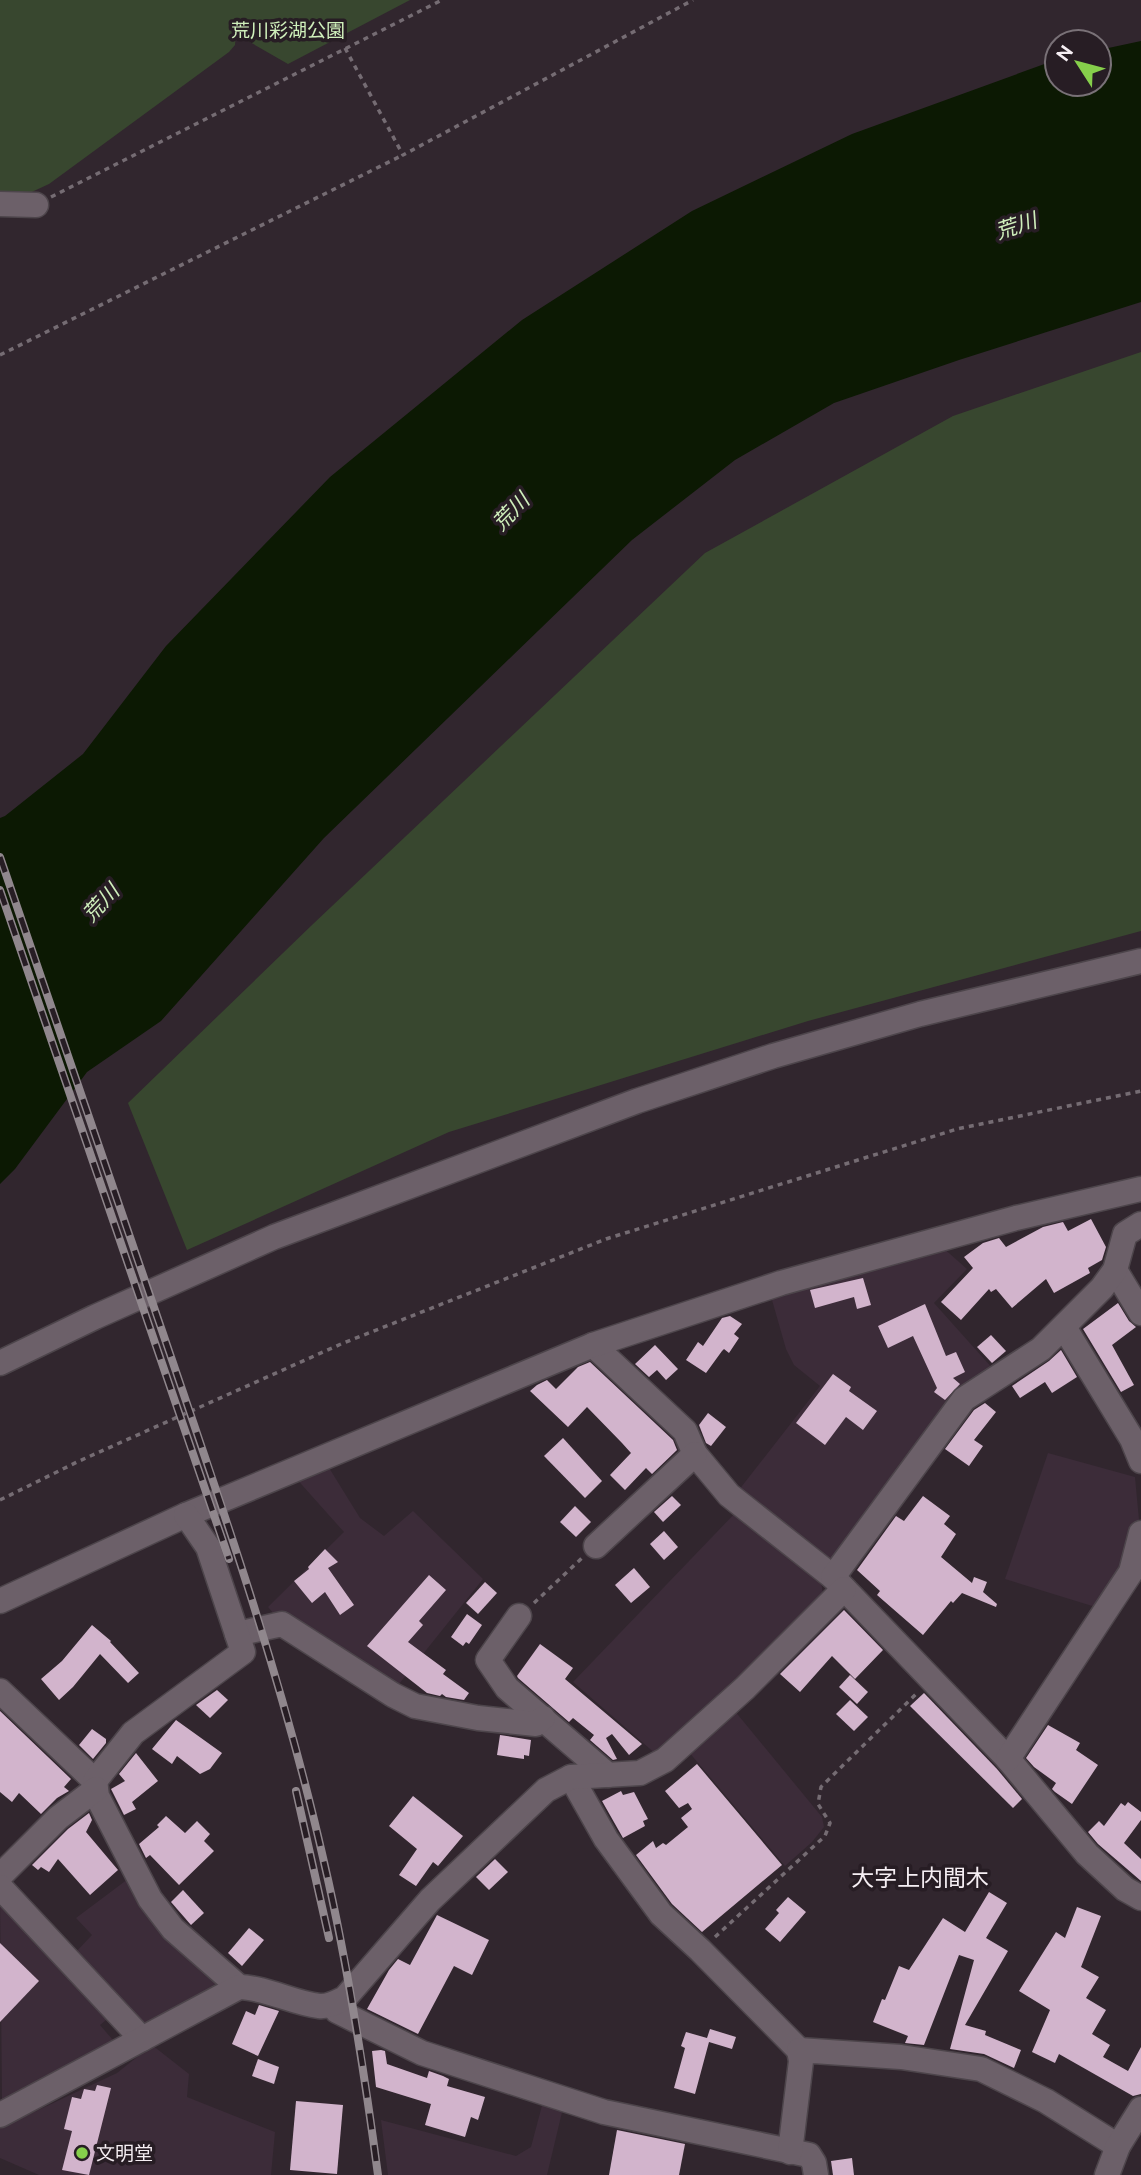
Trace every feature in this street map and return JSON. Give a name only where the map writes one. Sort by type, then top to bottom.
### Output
[{"type":"street","points":[[0,204],[36,205]]},
{"type":"street","points":[[0,1363],[95,1317],[274,1237],[636,1101],[773,1056],[907,1018],[1141,961]]},
{"type":"street","points":[[0,1601],[186,1515],[593,1345],[781,1283],[1016,1217],[1141,1189]]},
{"type":"street","points":[[0,2115],[239,1987],[256,1988],[320,2006],[345,1998],[430,1900],[546,1790],[571,1777],[640,1773],[666,1760],[745,1688],[839,1583],[964,1399],[1041,1349],[1064,1327],[1102,1288],[1115,1270],[1125,1234],[1141,1224]]},
{"type":"street","points":[[1115,1270],[1141,1313]]},
{"type":"street","points":[[1064,1327],[1136,1436],[1141,1461]]},
{"type":"street","points":[[593,1345],[685,1431],[695,1454],[729,1495],[839,1583],[1008,1759],[1087,1854],[1125,1889],[1141,1898]]},
{"type":"street","points":[[596,1546],[695,1454]]},
{"type":"street","points":[[0,1876],[58,1818],[96,1785],[133,1733],[243,1651],[208,1547],[186,1515]]},
{"type":"street","points":[[1008,1759],[1131,1572],[1141,1533]]},
{"type":"street","points":[[519,1616],[488,1660],[507,1688],[608,1775]]},
{"type":"street","points":[[237,1634],[282,1624],[393,1695],[415,1706],[478,1718],[536,1724],[543,1718]]},
{"type":"street","points":[[0,1691],[96,1785],[97,1796],[150,1899],[173,1929],[239,1987]]},
{"type":"street","points":[[571,1777],[606,1839],[661,1914],[701,1950],[799,2050],[801,2061],[790,2152]]},
{"type":"street","points":[[0,1887],[142,2039]]},
{"type":"street","points":[[333,2004],[337,2011],[422,2053],[592,2108],[809,2155],[816,2175]]},
{"type":"street","points":[[799,2050],[901,2057],[981,2069],[1046,2101],[1118,2146]]},
{"type":"street","points":[[1107,2175],[1118,2146],[1141,2109]]},
{"type":"path","points":[[36,205],[442,0]]},
{"type":"path","points":[[0,355],[402,155],[693,0]]},
{"type":"path","points":[[345,48],[402,155]]},
{"type":"path","points":[[0,1500],[77,1462],[341,1344],[606,1239],[957,1129],[1141,1091]]},
{"type":"path","points":[[519,1616],[596,1546]]},
{"type":"path","points":[[701,1950],[825,1836],[830,1823],[818,1804],[821,1787],[932,1678]]},
{"type":"shaded area","points":[[941,1246],[967,1269],[934,1303],[994,1370],[831,1569],[735,1495],[820,1386],[794,1365],[786,1349],[770,1293]]},
{"type":"shaded area","points":[[1048,1453],[1135,1477],[1139,1520],[1126,1569],[1102,1609],[1005,1579]]},
{"type":"shaded area","points":[[326,1463],[360,1518],[384,1536],[413,1511],[483,1579],[395,1689],[275,1615],[268,1607],[344,1532],[294,1476]]},
{"type":"shaded area","points":[[738,1510],[821,1581],[823,1595],[657,1755],[573,1682]]},
{"type":"shaded area","points":[[734,1710],[822,1817],[824,1827],[812,1842],[785,1866],[688,1751]]},
{"type":"shaded area","points":[[132,1876],[222,1980],[142,2031],[76,1952],[92,1935],[76,1918]]},
{"type":"shaded area","points":[[0,1893],[112,2015],[100,2025],[118,2046],[2,2100]]},
{"type":"shaded area","points":[[152,2045],[189,2074],[187,2097],[275,2132],[271,2175],[39,2175],[0,2158],[0,2128],[117,2073]]},
{"type":"shaded area","points":[[544,2098],[564,2104],[547,2175],[388,2175],[381,2120],[516,2156],[531,2147]]},
{"type":"green space","name":"荒川彩湖公園","points":[[0,0],[410,0],[288,64],[236,34],[235,45],[229,52],[49,184],[23,196],[0,198]]},
{"type":"green space","points":[[1141,352],[1141,931],[808,1021],[449,1132],[187,1250],[128,1103],[705,553],[953,416]]},
{"type":"water","name":"荒川","points":[[1141,41],[1141,302],[834,403],[735,460],[632,540],[324,838],[161,1021],[87,1072],[15,1169],[0,1184],[0,818],[83,754],[166,646],[330,477],[522,320],[692,211],[852,134],[1043,65],[1043,98],[1113,98],[1113,47]]},
{"type":"building","points":[[1091,1219],[1106,1247],[1102,1260],[1088,1268],[1090,1273],[1054,1293],[1046,1279],[1012,1308],[996,1289],[991,1292],[989,1289],[961,1320],[941,1302],[973,1268],[964,1257],[983,1243],[999,1238],[1006,1247],[1043,1227],[1063,1222],[1068,1231]]},
{"type":"building","points":[[863,1278],[871,1305],[857,1309],[854,1297],[815,1308],[810,1290]]},
{"type":"building","points":[[1118,1303],[1136,1327],[1112,1345],[1134,1385],[1121,1392],[1083,1329]]},
{"type":"building","points":[[925,1304],[946,1356],[956,1352],[965,1372],[953,1378],[960,1384],[945,1400],[934,1392],[937,1388],[913,1336],[888,1348],[878,1326]]},
{"type":"building","points":[[730,1316],[742,1324],[734,1334],[739,1338],[729,1353],[724,1349],[706,1373],[686,1360],[698,1342],[703,1346],[722,1318]]},
{"type":"building","points":[[991,1335],[1006,1351],[992,1363],[977,1347]]},
{"type":"building","points":[[655,1345],[678,1369],[666,1380],[657,1370],[649,1377],[635,1364]]},
{"type":"building","points":[[1061,1350],[1077,1377],[1052,1393],[1045,1382],[1020,1398],[1012,1386]]},
{"type":"building","points":[[590,1362],[673,1440],[677,1450],[652,1474],[646,1468],[625,1490],[610,1475],[631,1453],[622,1443],[587,1407],[568,1427],[530,1391],[547,1380],[556,1389],[578,1367]]},
{"type":"building","points":[[833,1374],[851,1387],[849,1391],[877,1411],[863,1430],[846,1417],[825,1445],[796,1423]]},
{"type":"building","points":[[985,1403],[996,1412],[974,1440],[983,1446],[969,1466],[945,1449],[974,1410]]},
{"type":"building","points":[[708,1413],[726,1427],[711,1446],[706,1443],[699,1425]]},
{"type":"building","points":[[563,1438],[602,1481],[585,1498],[544,1456]]},
{"type":"building","points":[[672,1496],[681,1505],[663,1522],[654,1512]]},
{"type":"building","points":[[923,1496],[950,1516],[944,1524],[956,1534],[941,1557],[972,1583],[974,1577],[987,1582],[983,1592],[997,1604],[996,1607],[962,1593],[953,1603],[951,1601],[923,1635],[877,1595],[880,1591],[857,1570],[896,1516],[904,1521]]},
{"type":"building","points":[[575,1506],[591,1522],[576,1537],[560,1522]]},
{"type":"building","points":[[664,1531],[678,1547],[664,1560],[650,1544]]},
{"type":"building","points":[[325,1549],[338,1562],[328,1568],[354,1605],[340,1615],[325,1592],[312,1603],[294,1581],[309,1569]]},
{"type":"building","points":[[634,1568],[650,1587],[631,1603],[615,1585]]},
{"type":"building","points":[[429,1575],[446,1590],[419,1621],[423,1625],[408,1642],[446,1670],[443,1674],[469,1693],[464,1700],[427,1693],[367,1646]]},
{"type":"building","points":[[485,1582],[497,1593],[478,1614],[466,1603]]},
{"type":"building","points":[[844,1610],[883,1650],[855,1679],[832,1656],[800,1692],[780,1674]]},
{"type":"building","points":[[467,1614],[482,1625],[469,1644],[466,1642],[463,1646],[451,1637]]},
{"type":"building","points":[[92,1625],[111,1641],[139,1673],[128,1683],[100,1654],[59,1700],[41,1679],[62,1661]]},
{"type":"building","points":[[540,1644],[573,1668],[565,1679],[642,1744],[629,1755],[612,1734],[606,1738],[617,1759],[613,1760],[590,1740],[594,1735],[573,1718],[569,1722],[518,1678]]},
{"type":"building","points":[[850,1675],[868,1692],[857,1704],[839,1687]]},
{"type":"building","points":[[217,1690],[228,1700],[210,1718],[196,1705]]},
{"type":"building","points":[[924,1693],[1022,1799],[1013,1808],[910,1706]]},
{"type":"building","points":[[850,1700],[868,1717],[854,1731],[836,1714]]},
{"type":"building","points":[[0,1711],[71,1779],[64,1787],[69,1791],[57,1798],[41,1814],[19,1793],[12,1802],[0,1792]]},
{"type":"building","points":[[176,1720],[222,1753],[210,1769],[200,1774],[177,1756],[172,1764],[152,1749]]},
{"type":"building","points":[[1048,1725],[1080,1743],[1076,1750],[1098,1765],[1072,1804],[1052,1789],[1056,1783],[1026,1758]]},
{"type":"building","points":[[92,1729],[106,1739],[106,1743],[93,1759],[79,1745]]},
{"type":"building","points":[[500,1735],[531,1740],[529,1756],[524,1755],[524,1759],[497,1755]]},
{"type":"building","points":[[136,1753],[158,1781],[132,1802],[136,1809],[124,1815],[111,1789],[125,1781],[119,1774]]},
{"type":"building","points":[[697,1764],[782,1865],[702,1932],[672,1904],[636,1855],[653,1841],[656,1848],[663,1843],[666,1845],[688,1827],[681,1818],[692,1809],[688,1803],[679,1808],[665,1791]]},
{"type":"building","points":[[621,1791],[623,1795],[634,1792],[648,1819],[643,1821],[645,1826],[623,1838],[602,1801]]},
{"type":"building","points":[[413,1796],[463,1836],[438,1866],[433,1862],[416,1886],[399,1875],[417,1849],[389,1826]]},
{"type":"building","points":[[1128,1802],[1141,1812],[1141,1820],[1124,1843],[1141,1859],[1141,1881],[1088,1832],[1099,1821],[1104,1826],[1121,1803],[1125,1806]]},
{"type":"building","points":[[89,1813],[92,1820],[86,1832],[118,1870],[90,1895],[58,1859],[49,1872],[41,1867],[38,1870],[32,1865],[68,1829]]},
{"type":"building","points":[[166,1816],[185,1833],[197,1821],[210,1834],[204,1841],[214,1851],[179,1885],[150,1855],[146,1858],[139,1844],[159,1827],[157,1825]]},
{"type":"building","points":[[495,1859],[508,1872],[489,1890],[476,1877]]},
{"type":"building","points":[[183,1890],[204,1913],[191,1925],[171,1902]]},
{"type":"building","points":[[989,1892],[1007,1903],[986,1938],[1008,1951],[965,2025],[986,2031],[985,2035],[1021,2050],[1014,2068],[984,2054],[950,2049],[974,1960],[959,1955],[924,2045],[905,2043],[908,2036],[873,2022],[899,1966],[909,1970],[943,1918],[965,1932]]},
{"type":"building","points":[[788,1897],[806,1912],[780,1942],[765,1929],[779,1913],[776,1910]]},
{"type":"building","points":[[1077,1907],[1101,1916],[1081,1967],[1099,1977],[1086,1998],[1106,2010],[1092,2034],[1110,2045],[1103,2057],[1128,2071],[1141,2047],[1141,2094],[1133,2096],[1059,2054],[1055,2063],[1032,2052],[1050,2010],[1019,1991],[1056,1932],[1065,1938]]},
{"type":"building","points":[[437,1915],[489,1940],[472,1975],[454,1966],[418,2034],[367,2009],[398,1959],[410,1965]]},
{"type":"building","points":[[249,1928],[264,1940],[242,1966],[228,1953]]},
{"type":"building","points":[[0,1943],[39,1981],[0,2022]]},
{"type":"building","points":[[259,2005],[279,2011],[258,2056],[232,2044],[246,2011],[255,2015]]},
{"type":"building","points":[[710,2029],[736,2037],[732,2049],[709,2042],[695,2094],[674,2088],[685,2048],[681,2046],[686,2032],[707,2038]]},
{"type":"building","points":[[372,2051],[385,2051],[387,2064],[427,2078],[429,2071],[449,2079],[447,2086],[485,2097],[478,2120],[471,2117],[465,2137],[425,2125],[431,2104],[376,2087]]},
{"type":"building","points":[[258,2059],[279,2067],[274,2084],[252,2076]]},
{"type":"building","points":[[97,2085],[111,2088],[89,2175],[62,2170],[72,2131],[64,2129],[72,2097],[81,2099],[84,2089],[95,2091]]},
{"type":"building","points":[[296,2101],[343,2105],[337,2174],[290,2170]]},
{"type":"building","points":[[617,2130],[685,2144],[679,2175],[609,2175]]},
{"type":"building","points":[[852,2158],[854,2175],[833,2175],[831,2161]]},
{"type":"railway","points":[[0,857],[213,1479],[292,1733],[341,1940],[378,2175]]},
{"type":"railway","points":[[0,890],[229,1559]]},
{"type":"railway","points":[[296,1791],[329,1938]]},
{"type":"place","name":"文明堂","points":[[82,2153]]},
{"type":"district","name":"大字上内間木","points":[[920,1878]]}]
